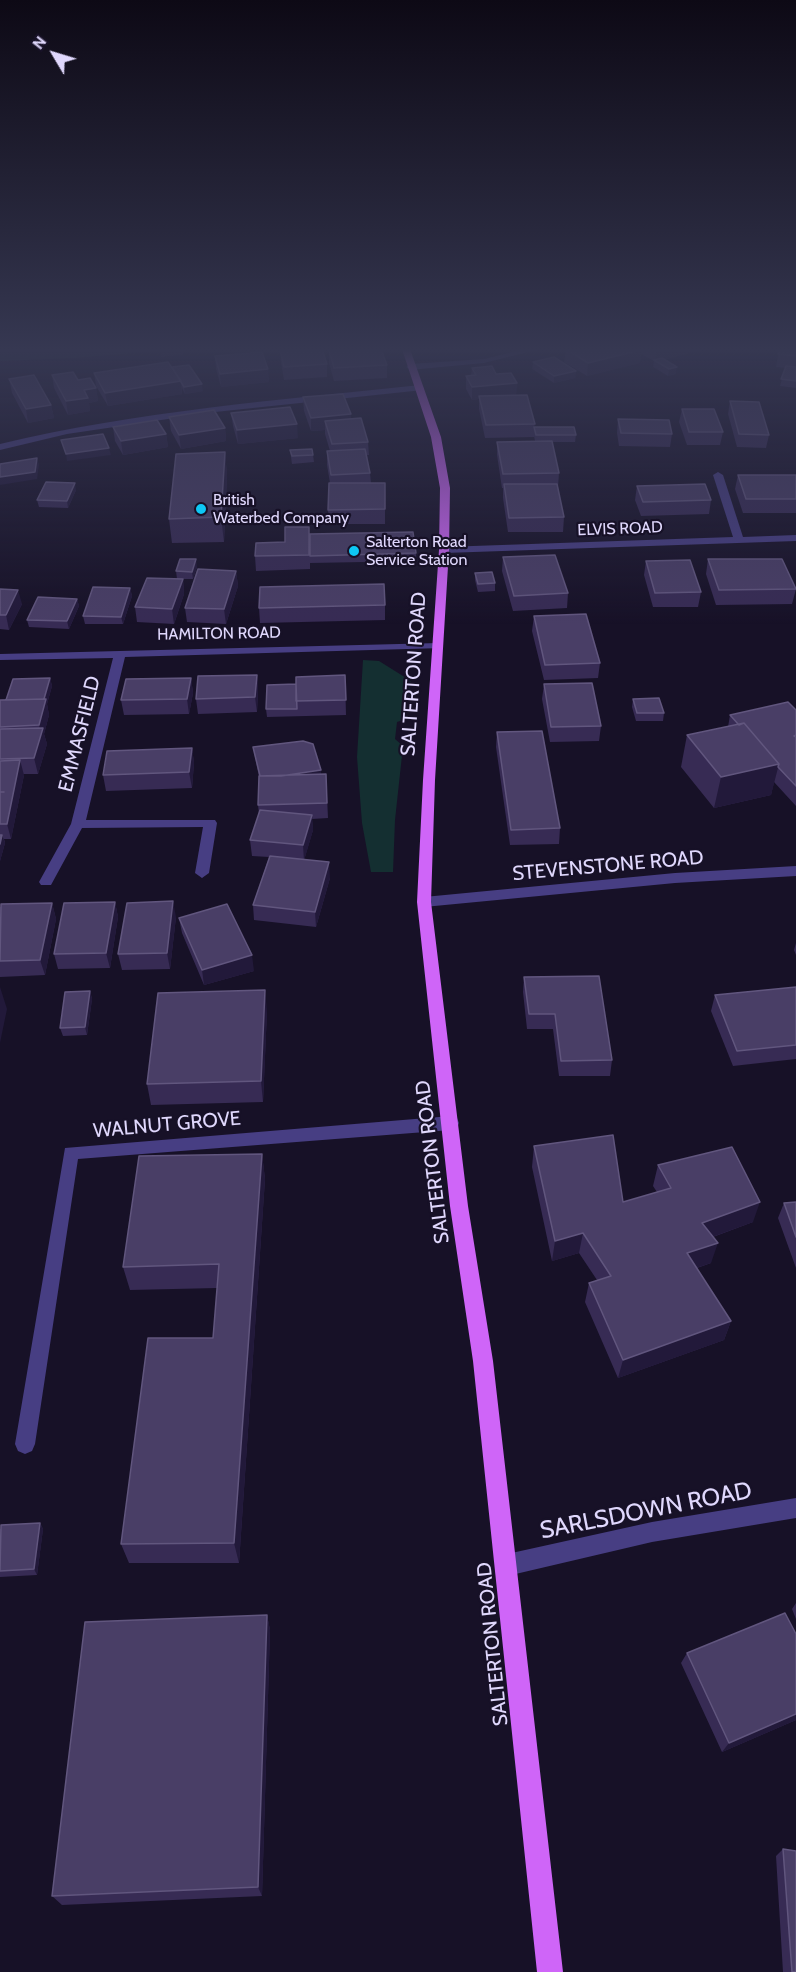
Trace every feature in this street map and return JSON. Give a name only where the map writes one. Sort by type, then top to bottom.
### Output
[{"type":"main road","name":"SALTERTON ROAD","points":[[437,441],[445,488],[444,550],[429,780],[424,902],[459,1206],[483,1361],[550,1972]]},
{"type":"street","points":[[0,447],[25,441]]},
{"type":"street","points":[[718,475],[739,540]]},
{"type":"street","name":"ELVIS ROAD","points":[[444,550],[796,538]]},
{"type":"street","name":"HAMILTON ROAD","points":[[0,657],[439,646]]},
{"type":"street","name":"EMMASFIELD","points":[[46,882],[78,824],[120,653]]},
{"type":"street","points":[[78,824],[210,823],[202,873]]},
{"type":"street","name":"STEVENSTONE ROAD","points":[[424,902],[675,878],[796,871]]},
{"type":"street","name":"WALNUT GROVE","points":[[25,1444],[71,1153],[451,1123]]},
{"type":"street","name":"SARLSDOWN ROAD","points":[[507,1565],[652,1532],[796,1508]]},
{"type":"green space","points":[[363,660],[379,661],[411,681],[406,719],[397,722],[395,739],[403,746],[395,820],[393,872],[371,872],[362,823],[357,757]]},
{"type":"building","points":[[61,441],[106,441],[109,448],[66,454]]},
{"type":"building","points":[[331,441],[368,442],[332,444]]},
{"type":"building","points":[[552,441],[559,473],[503,474],[497,442]]},
{"type":"building","points":[[312,449],[313,455],[292,456],[290,450]]},
{"type":"building","points":[[365,449],[370,473],[331,475],[327,451]]},
{"type":"building","points":[[225,452],[221,517],[169,519],[176,454]]},
{"type":"building","points":[[37,458],[35,472],[0,477],[0,464]]},
{"type":"building","points":[[738,475],[796,475],[796,499],[746,499]]},
{"type":"building","points":[[46,482],[75,483],[67,501],[37,500]]},
{"type":"building","points":[[329,483],[385,483],[385,509],[328,510]]},
{"type":"building","points":[[504,484],[557,484],[564,517],[509,518]]},
{"type":"building","points":[[705,484],[711,500],[643,502],[637,486]]},
{"type":"building","points":[[285,527],[309,527],[309,555],[255,556],[256,543],[285,542]]},
{"type":"building","points":[[413,532],[416,553],[310,556],[310,534]]},
{"type":"building","points":[[555,555],[568,593],[514,596],[503,557]]},
{"type":"building","points":[[180,559],[196,559],[192,572],[176,571]]},
{"type":"building","points":[[708,559],[782,559],[796,589],[719,590]]},
{"type":"building","points":[[690,560],[701,592],[655,593],[646,561]]},
{"type":"building","points":[[198,569],[236,571],[224,609],[185,608]]},
{"type":"building","points":[[492,572],[495,583],[478,584],[475,573]]},
{"type":"building","points":[[147,578],[183,579],[172,609],[135,607]]},
{"type":"building","points":[[384,584],[385,605],[259,608],[260,587]]},
{"type":"building","points":[[93,587],[130,588],[121,617],[83,616]]},
{"type":"building","points":[[0,589],[18,590],[6,615],[0,615]]},
{"type":"building","points":[[38,597],[77,599],[67,621],[27,620]]},
{"type":"building","points":[[586,614],[600,663],[545,665],[534,616]]},
{"type":"building","points":[[257,675],[255,697],[196,699],[198,676]]},
{"type":"building","points":[[345,675],[346,700],[296,701],[296,677]]},
{"type":"building","points":[[50,678],[44,699],[6,700],[13,679]]},
{"type":"building","points":[[191,678],[187,699],[121,700],[126,679]]},
{"type":"building","points":[[592,683],[601,726],[551,727],[544,684]]},
{"type":"building","points":[[296,684],[297,709],[266,709],[267,685]]},
{"type":"building","points":[[659,698],[664,713],[637,713],[633,699]]},
{"type":"building","points":[[46,699],[39,725],[0,727],[0,700]]},
{"type":"building","points":[[788,702],[796,710],[796,735],[794,736],[796,737],[796,786],[744,723],[739,725],[730,715]]},
{"type":"building","points":[[744,723],[779,764],[721,777],[687,735]]},
{"type":"building","points":[[43,728],[34,758],[0,759],[0,729]]},
{"type":"building","points":[[542,731],[560,828],[511,830],[497,732]]},
{"type":"building","points":[[303,741],[313,744],[321,770],[281,776],[260,776],[253,747]]},
{"type":"building","points":[[192,748],[189,772],[103,775],[107,751]]},
{"type":"building","points":[[20,760],[7,824],[0,824],[0,761]]},
{"type":"building","points":[[326,774],[327,803],[258,805],[259,776]]},
{"type":"building","points":[[260,810],[312,815],[303,845],[250,840]]},
{"type":"building","points":[[270,856],[329,862],[315,912],[253,905]]},
{"type":"building","points":[[173,901],[167,953],[118,954],[127,903]]},
{"type":"building","points":[[115,902],[106,953],[54,954],[64,903]]},
{"type":"building","points":[[52,903],[40,960],[0,961],[1,904]]},
{"type":"building","points":[[227,904],[252,955],[202,970],[179,918]]},
{"type":"building","points":[[599,976],[612,1060],[561,1061],[555,1014],[529,1014],[524,977]]},
{"type":"building","points":[[796,987],[796,1045],[737,1051],[715,995]]},
{"type":"building","points":[[265,990],[261,1081],[147,1084],[158,993]]},
{"type":"building","points":[[90,991],[85,1027],[60,1028],[65,992]]},
{"type":"building","points":[[613,1135],[623,1202],[671,1188],[658,1165],[732,1147],[760,1202],[702,1223],[718,1243],[687,1253],[731,1321],[623,1360],[589,1283],[611,1276],[583,1233],[555,1241],[534,1146]]},
{"type":"building","points":[[262,1154],[234,1543],[121,1544],[148,1338],[213,1338],[219,1264],[123,1267],[139,1156]]},
{"type":"building","points":[[796,1202],[796,1237],[784,1203]]},
{"type":"building","points":[[40,1523],[34,1569],[0,1571],[1,1525]]},
{"type":"building","points":[[785,1613],[796,1634],[796,1714],[729,1743],[687,1653]]},
{"type":"building","points":[[267,1615],[258,1887],[52,1896],[85,1622]]},
{"type":"building","points":[[783,1849],[796,1851],[796,1972],[792,1972]]},
{"type":"place","name":"British Waterbed Company","points":[[201,509]]},
{"type":"place","name":"Salterton Road Service Station","points":[[354,551]]}]
